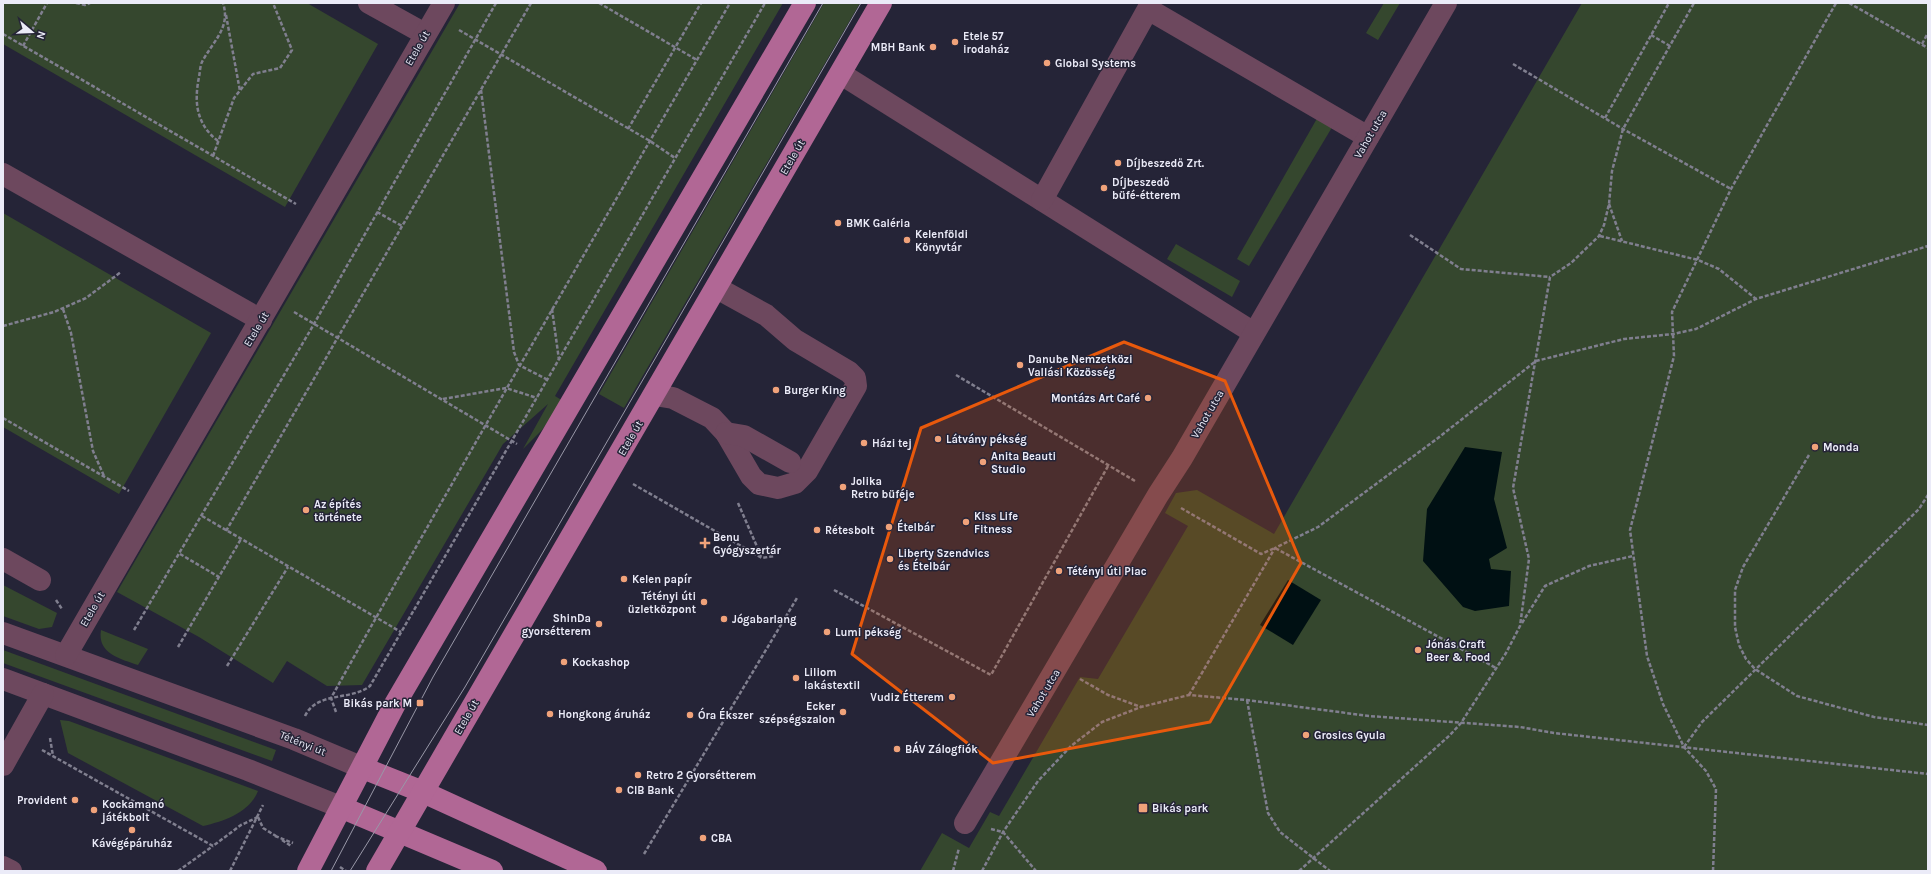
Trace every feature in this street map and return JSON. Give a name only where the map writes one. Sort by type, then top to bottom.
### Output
[{"type":"main road","points":[[308,871],[343,808],[395,704],[805,3]]},
{"type":"main road","name":"Etele út","points":[[377,871],[474,702],[655,395],[881,3]]},
{"type":"main road","name":"Tétényi út","points":[[363,768],[423,792],[596,871]]},
{"type":"main road","points":[[343,808],[492,871]]},
{"type":"street","points":[[368,3],[435,18]]},
{"type":"street","name":"Vahot utca","points":[[966,823],[1158,495],[1179,464],[1446,3]]},
{"type":"street","points":[[1042,200],[1148,9],[1368,137]]},
{"type":"street","name":"Etele út","points":[[66,655],[435,18]]},
{"type":"street","points":[[841,74],[1254,333]]},
{"type":"street","points":[[3,174],[261,320]]},
{"type":"street","points":[[655,395],[674,398],[712,418],[726,433],[751,476],[759,484],[774,487],[787,487],[795,483],[807,471],[856,386],[855,378],[849,372],[795,340],[766,315],[717,288]]},
{"type":"street","points":[[726,433],[744,436],[790,462]]},
{"type":"street","points":[[3,559],[40,580]]},
{"type":"street","name":"Tétényi út","points":[[3,633],[294,739],[363,768]]},
{"type":"street","points":[[3,679],[248,770],[343,808]]},
{"type":"street","points":[[3,765],[43,694]]},
{"type":"street","points":[[3,866],[11,871]]},
{"type":"path","points":[[23,46],[47,3]]},
{"type":"path","points":[[76,3],[84,5],[90,3]]},
{"type":"path","points":[[223,3],[240,91]]},
{"type":"path","points":[[212,156],[234,98],[253,74],[280,68],[292,50],[273,3]]},
{"type":"path","points":[[134,630],[314,324],[496,3]]},
{"type":"path","points":[[226,531],[531,3]]},
{"type":"path","points":[[598,3],[697,60]]},
{"type":"path","points":[[628,129],[701,3]]},
{"type":"path","points":[[336,712],[331,698],[519,364],[730,3]]},
{"type":"path","points":[[308,709],[318,702],[331,698],[357,694],[370,686],[765,3]]},
{"type":"path","points":[[1605,118],[1669,3]]},
{"type":"path","points":[[1410,236],[1461,269],[1550,277],[1571,263],[1599,236],[1604,225],[1609,204],[1612,171],[1623,129],[1694,3]]},
{"type":"path","points":[[1713,871],[1716,789],[1706,771],[1684,747],[1663,704],[1646,656],[1630,530],[1674,356],[1672,312],[1731,189],[1836,3]]},
{"type":"path","points":[[1849,3],[1928,48]]},
{"type":"path","points":[[218,141],[211,135],[202,122],[195,104],[201,63],[218,39],[226,14]]},
{"type":"path","points":[[435,18],[475,39],[650,141],[675,158]]},
{"type":"path","points":[[1922,44],[1928,33]]},
{"type":"path","points":[[3,34],[296,204]]},
{"type":"path","points":[[1651,35],[1670,46]]},
{"type":"path","points":[[1513,64],[1623,129],[1731,189]]},
{"type":"path","points":[[481,89],[514,352],[519,364],[548,380]]},
{"type":"path","points":[[1609,204],[1622,242]]},
{"type":"path","points":[[377,212],[402,226]]},
{"type":"path","points":[[1599,236],[1698,260],[1719,269],[1756,299]]},
{"type":"path","points":[[956,375],[1108,466],[1261,554],[1318,527],[1438,438],[1536,361],[1624,338],[1673,334],[1696,329],[1756,299],[1928,246]]},
{"type":"path","points":[[3,326],[62,308],[86,298],[145,255]]},
{"type":"path","points":[[1520,626],[1530,559],[1513,488],[1550,277]]},
{"type":"path","points":[[273,300],[521,446]]},
{"type":"path","points":[[62,308],[71,333],[93,451],[104,476]]},
{"type":"path","points":[[552,308],[559,360]]},
{"type":"path","points":[[442,400],[506,388],[537,398]]},
{"type":"path","points":[[3,418],[129,491]]},
{"type":"path","points":[[1809,455],[1743,567],[1735,590],[1735,627],[1739,645],[1746,659],[1755,669],[1784,689],[1813,701],[1874,717],[1928,725]]},
{"type":"path","points":[[834,590],[991,674],[1108,466]]},
{"type":"path","points":[[633,484],[762,558],[774,556]]},
{"type":"path","points":[[1684,747],[1702,722],[1919,509],[1928,495]]},
{"type":"path","points":[[202,516],[401,632]]},
{"type":"path","points":[[178,647],[241,539]]},
{"type":"path","points":[[1275,548],[1496,668]]},
{"type":"path","points":[[1189,695],[1275,548]]},
{"type":"path","points":[[180,554],[219,577]]},
{"type":"path","points":[[1299,871],[1450,735],[1461,723],[1545,586],[1589,566],[1633,556]]},
{"type":"path","points":[[227,666],[288,567]]},
{"type":"path","points":[[644,854],[797,598]]},
{"type":"path","points":[[1059,666],[1108,695],[1141,707]]},
{"type":"path","points":[[982,871],[1003,832],[1038,780],[1071,746],[1102,722],[1141,707],[1189,695],[1247,700],[1369,716],[1520,727],[1554,733],[1928,774]]},
{"type":"path","points":[[1247,700],[1268,813],[1280,832],[1330,871]]},
{"type":"path","points":[[19,737],[213,846]]},
{"type":"path","points":[[178,871],[241,825],[258,817]]},
{"type":"path","points":[[258,817],[263,828],[275,836]]},
{"type":"path","points":[[230,871],[258,817]]},
{"type":"path","points":[[966,823],[1003,832],[1036,871]]},
{"type":"highlighted area","points":[[1124,342],[1225,381],[1301,563],[1210,722],[993,763],[852,654],[921,428]]},
{"type":"green space","points":[[3,3],[307,3],[378,44],[285,207],[3,44]]},
{"type":"green space","points":[[460,3],[783,3],[555,396],[563,401],[542,430],[523,449],[548,404],[503,444],[362,685],[327,686],[287,661],[273,683],[199,637],[117,592]]},
{"type":"green space","points":[[824,3],[860,3],[624,408],[599,394]]},
{"type":"green space","points":[[1384,3],[1400,3],[1378,40],[1366,33]]},
{"type":"green space","name":"Bikás park","points":[[1582,3],[1928,3],[1928,871],[920,871],[942,833],[969,848],[990,812],[999,816],[1080,677],[1098,679],[1188,526],[1165,513],[1176,493],[1197,490],[1274,534]]},
{"type":"green space","points":[[1319,115],[1334,124],[1249,266],[1237,259]]},
{"type":"green space","points":[[3,213],[211,333],[119,494],[3,427]]},
{"type":"green space","points":[[1176,244],[1240,281],[1232,297],[1167,259]]},
{"type":"green space","points":[[3,585],[57,613],[52,627],[39,629],[3,616]]},
{"type":"green space","points":[[101,630],[148,649],[138,665],[118,658],[106,650],[101,638]]},
{"type":"green space","points":[[3,650],[276,750],[272,761],[3,663]]},
{"type":"green space","points":[[60,720],[69,721],[258,791],[249,805],[235,815],[219,822],[203,826],[68,753]]},
{"type":"shaded area","points":[[1465,447],[1502,452],[1494,499],[1507,548],[1489,559],[1491,569],[1511,571],[1509,606],[1475,611],[1463,607],[1423,561],[1427,509]]},
{"type":"shaded area","points":[[1288,580],[1321,600],[1293,645],[1260,625]]},
{"type":"tram line","points":[[331,871],[433,677],[823,3]]},
{"type":"tram line","points":[[350,871],[465,687],[861,3]]},
{"type":"place","name":"Etele 57 irodaház","points":[[955,42]]},
{"type":"place","name":"MBH Bank","points":[[933,47]]},
{"type":"place","name":"Global Systems","points":[[1047,63]]},
{"type":"place","name":"Díjbeszedő Zrt.","points":[[1118,163]]},
{"type":"place","name":"Díjbeszedő büfé-étterem","points":[[1104,188]]},
{"type":"place","name":"BMK Galéria","points":[[838,223]]},
{"type":"place","name":"Kelenföldi Könyvtár","points":[[907,240]]},
{"type":"place","name":"Danube Nemzetközi Vallási Közösség","points":[[1020,365]]},
{"type":"place","name":"Burger King","points":[[776,390]]},
{"type":"place","name":"Montázs Art Café","points":[[1148,398]]},
{"type":"place","name":"Látvány pékség","points":[[938,439]]},
{"type":"place","name":"Házi tej","points":[[864,443]]},
{"type":"place","name":"Monda","points":[[1815,447]]},
{"type":"place","name":"Anita Beauti Studio","points":[[983,462]]},
{"type":"place","name":"Jolika Retro büféje","points":[[843,487]]},
{"type":"place","name":"Az építés története","points":[[306,510]]},
{"type":"place","name":"Kiss Life Fitness","points":[[966,522]]},
{"type":"place","name":"Ételbár","points":[[889,527]]},
{"type":"place","name":"Rétesbolt","points":[[817,530]]},
{"type":"place","name":"Benu Gyógyszertár","points":[[705,543]]},
{"type":"place","name":"Liberty Szendvics és Ételbár","points":[[890,559]]},
{"type":"place","name":"Tétényi úti Piac","points":[[1059,571]]},
{"type":"place","name":"Kelen papír","points":[[624,579]]},
{"type":"place","name":"Tétényi úti üzletközpont","points":[[704,602]]},
{"type":"place","name":"Jógabarlang","points":[[724,619]]},
{"type":"place","name":"ShinDa gyorsétterem","points":[[599,624]]},
{"type":"place","name":"Lumi pékség","points":[[827,632]]},
{"type":"place","name":"Jónás Craft Beer & Food","points":[[1418,650]]},
{"type":"place","name":"Kockashop","points":[[564,662]]},
{"type":"place","name":"Liliom lakástextil","points":[[796,678]]},
{"type":"place","name":"Vudiz Étterem","points":[[952,697]]},
{"type":"place","name":"Bikás park M","points":[[420,703]]},
{"type":"place","name":"Ecker szépségszalon","points":[[843,712]]},
{"type":"place","name":"Hongkong áruház","points":[[550,714]]},
{"type":"place","name":"Óra Ékszer","points":[[690,715]]},
{"type":"place","name":"Grosics Gyula","points":[[1306,735]]},
{"type":"place","name":"BÁV Zálogfiók","points":[[897,749]]},
{"type":"place","name":"Retro 2 Gyorsétterem","points":[[638,775]]},
{"type":"place","name":"CIB Bank","points":[[619,790]]},
{"type":"place","name":"Provident","points":[[75,800]]},
{"type":"place","name":"Bikás park","points":[[1143,808]]},
{"type":"place","name":"Kockamanó játékbolt","points":[[94,810]]},
{"type":"place","name":"Kávégépáruház","points":[[132,830]]},
{"type":"place","name":"CBA","points":[[703,838]]}]
